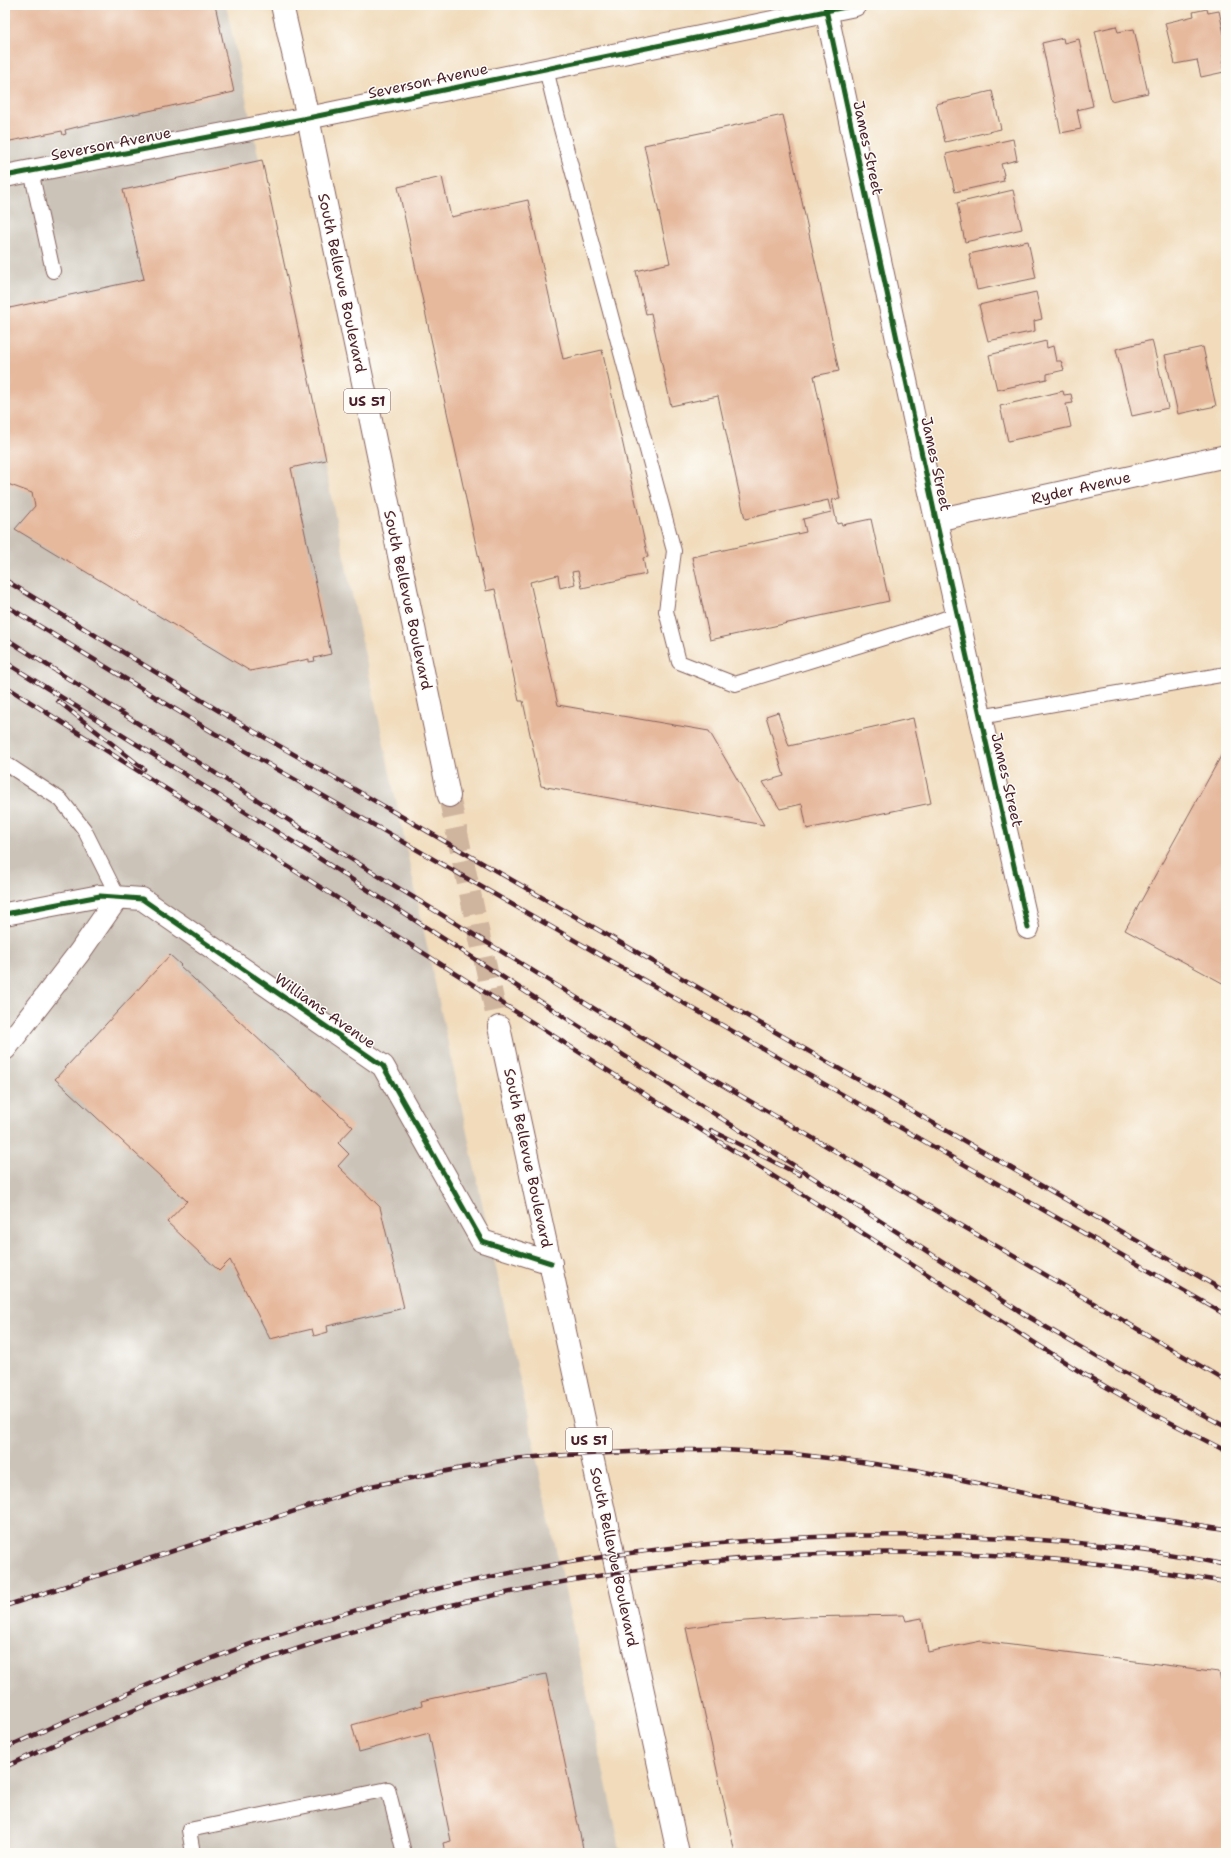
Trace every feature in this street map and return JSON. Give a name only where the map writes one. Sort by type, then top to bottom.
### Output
[{"type":"street","name":"South Bellevue Boulevard","points":[[282,5],[308,118],[449,796]]},
{"type":"street","name":"Severson Avenue","points":[[5,176],[308,118],[546,69],[826,8],[855,5]]},
{"type":"street","name":"James Street","points":[[826,8],[936,520],[1028,928]]},
{"type":"street","name":"Ryder Avenue","points":[[936,520],[1226,456]]},
{"type":"street","name":"Williams Avenue","points":[[5,914],[100,896],[142,899],[384,1066],[482,1241],[551,1263]]},
{"type":"street","points":[[5,1048],[79,953],[118,897]]},
{"type":"street","name":"South Bellevue Boulevard","points":[[499,1027],[678,1853]]},
{"type":"lane","points":[[546,69],[674,552],[666,611],[679,662],[735,684],[957,614]]},
{"type":"lane","points":[[31,171],[53,271]]},
{"type":"lane","points":[[980,717],[1226,674]]},
{"type":"lane","points":[[5,763],[61,800],[84,829],[118,897]]},
{"type":"lane","points":[[194,1853],[189,1830],[388,1789],[404,1853]]},
{"type":"shaded area","points":[[5,5],[226,5],[621,1853],[5,1853]]},
{"type":"building","points":[[5,5],[215,5],[234,92],[65,130],[66,134],[63,135],[62,131],[5,142]]},
{"type":"building","points":[[1207,9],[1208,13],[1219,11],[1226,43],[1226,53],[1224,54],[1225,60],[1222,61],[1224,72],[1201,77],[1197,60],[1175,64],[1165,23],[1194,16],[1193,12]]},
{"type":"building","points":[[1116,26],[1118,32],[1134,29],[1148,93],[1111,101],[1095,31]]},
{"type":"building","points":[[1063,38],[1064,43],[1079,39],[1093,106],[1077,110],[1081,129],[1061,133],[1042,43]]},
{"type":"building","points":[[992,91],[1001,129],[945,142],[936,104]]},
{"type":"building","points":[[783,115],[839,371],[814,376],[840,499],[832,500],[837,524],[841,523],[842,525],[871,519],[889,601],[710,640],[692,557],[806,532],[803,519],[831,512],[828,500],[745,519],[718,396],[671,406],[651,313],[646,314],[636,271],[670,263],[644,145]]},
{"type":"building","points":[[1013,139],[1017,160],[1001,164],[1004,181],[955,192],[946,154]]},
{"type":"building","points":[[262,160],[326,460],[291,468],[331,654],[314,658],[315,661],[309,662],[309,659],[250,671],[15,529],[35,506],[32,493],[5,483],[5,309],[144,279],[123,190]]},
{"type":"building","points":[[442,177],[451,217],[528,200],[563,359],[602,350],[648,557],[643,558],[646,574],[582,588],[578,571],[572,572],[575,584],[560,588],[558,575],[530,582],[558,705],[709,731],[764,825],[541,786],[523,701],[519,701],[495,589],[486,591],[398,187]]},
{"type":"building","points":[[1013,190],[1022,229],[965,242],[957,203]]},
{"type":"building","points":[[1028,241],[1036,278],[977,290],[969,254]]},
{"type":"building","points":[[1036,292],[1042,319],[1034,321],[1035,331],[988,341],[979,305]]},
{"type":"building","points":[[1152,340],[1168,408],[1132,416],[1116,349]]},
{"type":"building","points":[[1046,341],[1047,348],[1053,346],[1056,361],[1061,361],[1064,370],[1047,374],[1047,379],[997,390],[989,355]]},
{"type":"building","points":[[1203,347],[1216,406],[1178,414],[1165,355]]},
{"type":"building","points":[[1063,391],[1064,395],[1071,394],[1073,403],[1066,404],[1071,427],[1008,441],[1000,406]]},
{"type":"building","points":[[778,712],[789,746],[913,718],[931,803],[807,829],[802,804],[780,809],[763,782],[784,776],[766,716]]},
{"type":"building","points":[[1226,747],[1226,985],[1125,930]]},
{"type":"building","points":[[170,955],[353,1127],[338,1143],[349,1154],[338,1166],[380,1207],[404,1308],[327,1326],[328,1332],[314,1336],[312,1329],[270,1339],[230,1260],[219,1271],[167,1222],[187,1201],[55,1079]]},
{"type":"building","points":[[904,1615],[906,1621],[922,1618],[928,1652],[981,1641],[1219,1672],[1226,1705],[1226,1853],[735,1853],[686,1628],[719,1623],[800,1617]]},
{"type":"building","points":[[546,1674],[584,1853],[445,1853],[443,1843],[451,1841],[429,1733],[359,1752],[352,1725],[422,1705],[421,1701]]},
{"type":"tunnel","points":[[449,796],[499,1027]]},
{"type":"railway","points":[[5,580],[224,714],[1226,1292]]},
{"type":"railway","points":[[5,605],[214,733],[1226,1315]]},
{"type":"railway","points":[[5,638],[304,830],[629,1030],[1226,1381]]},
{"type":"railway","points":[[5,662],[314,855],[1027,1316],[1111,1365],[1226,1427]]},
{"type":"railway","points":[[5,686],[1082,1373],[1150,1412],[1226,1451]]},
{"type":"railway","points":[[58,701],[144,769]]},
{"type":"railway","points":[[711,1130],[800,1175]]},
{"type":"railway","points":[[5,1606],[371,1486],[512,1459],[547,1456],[672,1450],[724,1450],[794,1454],[916,1470],[1116,1513],[1226,1529]]},
{"type":"railway","points":[[5,1748],[168,1676],[267,1638],[353,1611],[441,1588],[530,1569],[620,1554],[710,1544],[801,1538],[891,1535],[982,1537],[1074,1542],[1165,1553],[1226,1565]]},
{"type":"railway","points":[[5,1767],[166,1697],[275,1656],[331,1638],[443,1607],[590,1577],[739,1559],[888,1553],[963,1554],[1085,1562],[1226,1582]]},
{"type":"cycle path","points":[[825,5],[936,520],[1028,928]]},
{"type":"cycle path","points":[[5,176],[308,118],[855,5]]},
{"type":"cycle path","points":[[5,914],[100,896],[142,899],[383,1066],[482,1241],[551,1263]]}]
